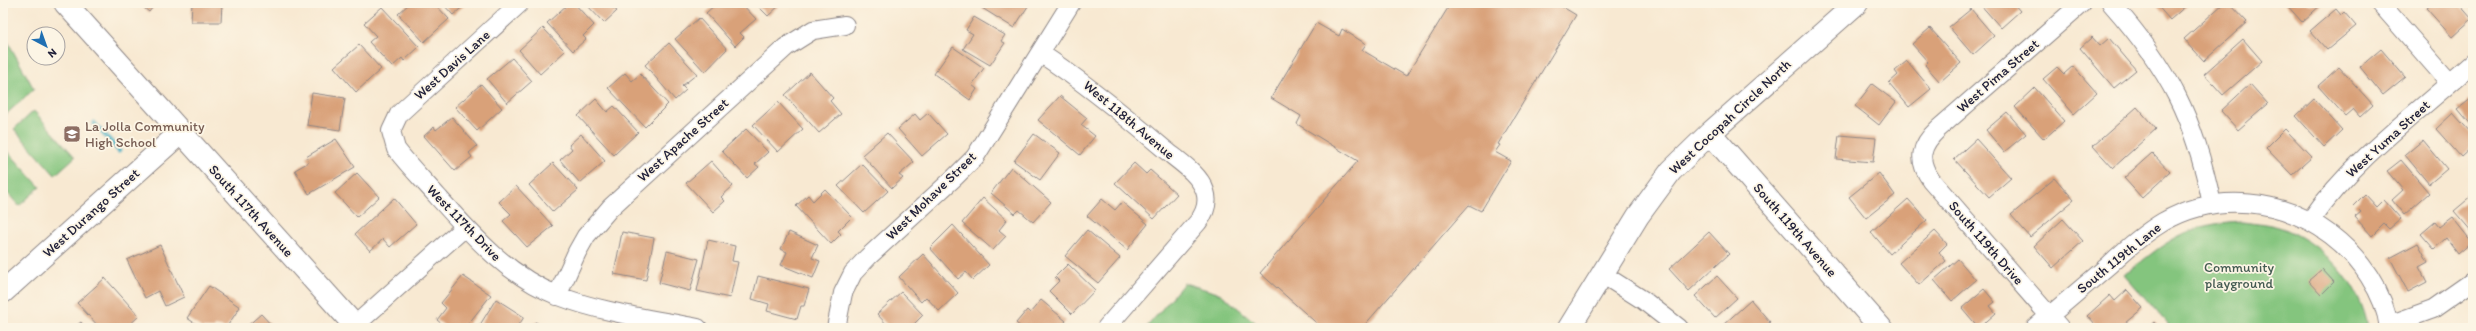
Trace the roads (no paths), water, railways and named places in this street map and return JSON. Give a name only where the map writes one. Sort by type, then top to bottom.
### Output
[{"type":"street","name":"South 117th Avenue","points":[[65,3],[354,327]]},
{"type":"street","name":"West Davis Lane","points":[[391,132],[394,123],[406,107],[520,3]]},
{"type":"street","name":"West Mohave Street","points":[[836,328],[843,293],[853,273],[868,257],[975,157],[1071,3]]},
{"type":"street","name":"West Cocopah Circle North","points":[[1570,328],[1602,274],[1652,196],[1675,166],[1710,133],[1858,3]]},
{"type":"street","name":"West Pima Street","points":[[1921,154],[1924,144],[1938,129],[2082,3]]},
{"type":"street","points":[[2111,3],[2151,51],[2172,84],[2197,143],[2212,204]]},
{"type":"street","points":[[2380,3],[2450,83]]},
{"type":"street","name":"West Apache Street","points":[[557,296],[570,266],[586,236],[624,194],[786,47],[813,30],[845,25]]},
{"type":"street","name":"West 118th Avenue","points":[[1040,53],[1099,94],[1194,175],[1205,190],[1207,198],[1203,215],[1198,222],[1106,328]]},
{"type":"street","name":"West Yuma Street","points":[[2310,221],[2331,191],[2349,173],[2473,63]]},
{"type":"street","name":"West 117th Drive","points":[[391,132],[392,141],[402,157],[465,227],[502,262],[530,282],[557,296],[589,306],[698,328]]},
{"type":"street","name":"West Durango Street","points":[[3,292],[180,133]]},
{"type":"street","name":"South 119th Avenue","points":[[1710,133],[1881,328]]},
{"type":"street","name":"South 119th Drive","points":[[1921,154],[1922,164],[1931,180],[2055,322]]},
{"type":"street","name":"South 119th Lane","points":[[2035,328],[2055,322],[2150,230],[2180,214],[2212,204],[2255,203],[2284,210],[2310,221],[2335,238],[2360,264],[2378,293],[2389,327]]},
{"type":"street","points":[[354,327],[465,227]]},
{"type":"street","points":[[1602,274],[1643,300],[1679,328]]},
{"type":"street","points":[[2389,327],[2433,309],[2473,281]]},
{"type":"waterway","points":[[94,123],[119,151]]},
{"type":"place","name":"La Jolla Community High School","points":[[72,134]]},
{"type":"park label","name":"Community playground","points":[[2239,276]]}]
